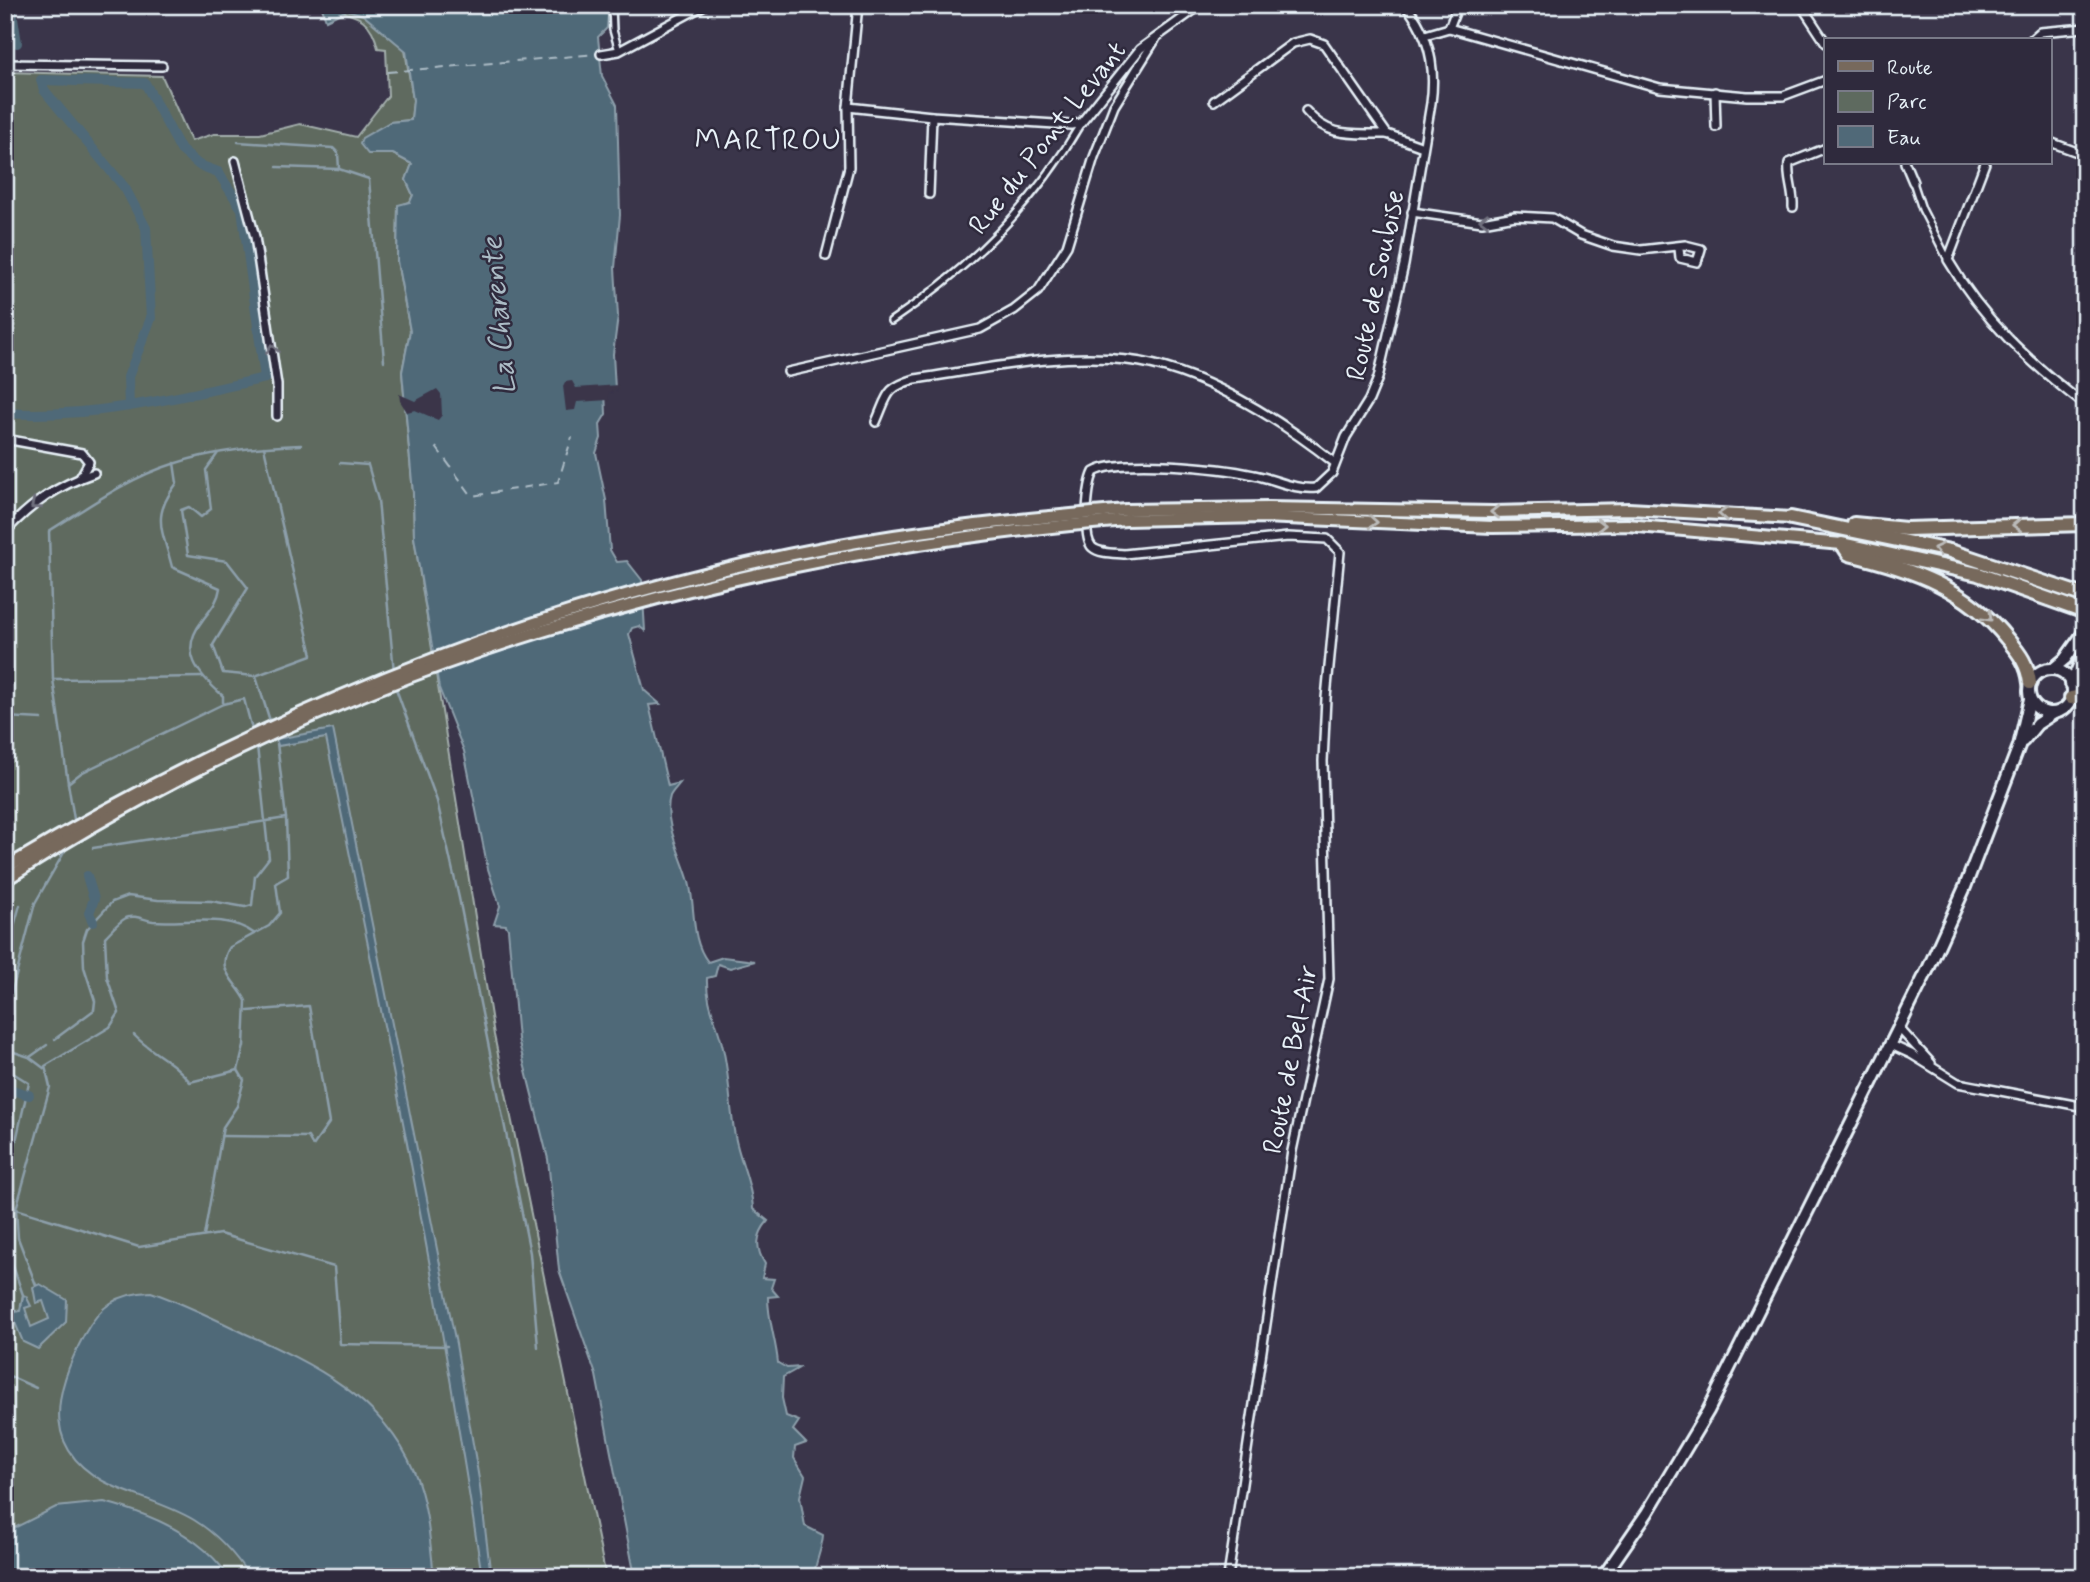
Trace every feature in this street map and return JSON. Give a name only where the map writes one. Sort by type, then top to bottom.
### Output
[{"type":"highway","points":[[1791,518],[1906,529],[2085,524]]},
{"type":"highway","points":[[1791,518],[1950,551],[2085,596]]},
{"type":"highway","points":[[1843,544],[1978,574],[2085,612]]},
{"type":"highway","points":[[1843,544],[1849,554],[1912,571],[1972,602],[1993,621],[2023,659],[2030,683]]},
{"type":"main road","points":[[5,868],[136,792],[223,748],[352,691],[535,624],[657,588],[844,545],[986,524],[1268,508],[1493,512],[1629,509],[1791,518]]},
{"type":"main road","points":[[5,880],[134,805],[278,733],[407,680],[539,633],[676,593],[845,555],[1126,515],[1492,527],[1627,525],[1843,544]]},
{"type":"main road","points":[[1603,1577],[1653,1504],[1708,1411],[1965,887],[2019,747],[2030,699],[2030,683],[2039,672],[2053,669],[2065,659],[2085,631]]},
{"type":"main road","points":[[2071,684],[2085,652]]},
{"type":"main road","points":[[2019,747],[2037,724],[2064,709],[2078,697],[2066,675],[2053,669]]},
{"type":"main road","points":[[2030,699],[2040,710],[2054,713]]},
{"type":"street","points":[[612,5],[613,30],[619,51]]},
{"type":"street","points":[[601,54],[619,51],[705,5]]},
{"type":"street","points":[[826,256],[849,167],[848,107],[858,5]]},
{"type":"street","name":"Rue du Pont Levant","points":[[891,321],[934,292],[981,253],[1063,155],[1081,123],[1140,49],[1201,5]]},
{"type":"street","points":[[1405,5],[1425,35],[1449,27],[1660,88],[1783,96],[1824,81]]},
{"type":"street","points":[[1449,27],[1458,5]]},
{"type":"street","points":[[1801,5],[1824,40]]},
{"type":"street","points":[[2033,38],[2040,32],[2085,29]]},
{"type":"street","name":"Route de Soubise","points":[[1336,545],[1327,539],[1289,537],[1124,554],[1099,551],[1090,545],[1087,535],[1089,482],[1094,472],[1104,466],[1152,465],[1238,472],[1312,488],[1326,481],[1378,378],[1412,212],[1433,84],[1433,64],[1425,35]]},
{"type":"street","points":[[1214,101],[1293,43],[1310,39],[1324,44],[1387,134]]},
{"type":"street","points":[[788,372],[980,329],[1014,310],[1038,291],[1067,246],[1094,157],[1114,106],[1156,40]]},
{"type":"street","points":[[5,64],[162,66]]},
{"type":"street","points":[[1715,92],[1716,127]]},
{"type":"street","points":[[848,107],[932,116],[1071,125],[1081,123]]},
{"type":"street","points":[[1306,111],[1319,127],[1337,133],[1387,134],[1423,146]]},
{"type":"street","points":[[929,194],[932,116]]},
{"type":"street","points":[[2052,143],[2085,155]]},
{"type":"street","points":[[1793,207],[1794,193],[1787,177],[1789,163],[1824,149]]},
{"type":"street","points":[[235,162],[255,237],[277,385],[277,416]]},
{"type":"street","points":[[1905,164],[1922,209],[1961,283],[2005,338],[2046,376],[2085,405]]},
{"type":"street","points":[[1948,260],[1985,164]]},
{"type":"street","points":[[1412,212],[1482,222],[1516,216],[1552,218],[1581,235],[1613,247],[1641,250],[1679,248]]},
{"type":"street","points":[[876,422],[886,394],[899,384],[915,379],[1043,360],[1126,360],[1145,363],[1230,393],[1298,434],[1335,463]]},
{"type":"street","points":[[5,439],[82,453],[89,462],[80,478]]},
{"type":"street","points":[[5,532],[37,502],[67,481],[94,473]]},
{"type":"street","name":"Route de Bel-Air","points":[[1227,1577],[1294,1139],[1329,979],[1323,761],[1326,698],[1340,560],[1336,545]]},
{"type":"street","points":[[1898,1027],[1938,1072]]},
{"type":"street","points":[[1889,1044],[1912,1054],[1958,1083],[2085,1107]]},
{"type":"green space","points":[[317,5],[368,11],[407,46],[405,50],[413,100],[411,120],[390,122],[368,137],[368,153],[393,154],[412,164],[406,180],[413,195],[410,202],[398,206],[397,261],[410,331],[402,372],[413,493],[414,537],[494,1035],[606,1577],[5,1577],[5,72],[162,76],[191,141],[214,134],[260,134],[300,124],[356,137],[388,96],[386,49],[378,48],[369,27],[356,16]]},
{"type":"water","name":"La Charente","points":[[321,5],[609,5],[607,28],[598,37],[602,76],[617,105],[620,215],[615,268],[618,316],[613,354],[615,389],[605,391],[606,414],[600,424],[601,438],[596,453],[606,500],[610,550],[617,562],[627,561],[642,580],[645,631],[639,626],[632,628],[629,634],[644,690],[660,704],[649,705],[668,786],[680,783],[670,796],[669,817],[689,882],[698,944],[708,962],[723,957],[755,961],[730,968],[718,964],[715,976],[707,978],[707,986],[724,1052],[735,1136],[753,1209],[768,1221],[761,1231],[758,1247],[765,1264],[762,1278],[774,1279],[771,1288],[778,1296],[768,1297],[778,1363],[787,1368],[801,1367],[783,1377],[782,1398],[786,1416],[799,1421],[793,1430],[806,1443],[795,1447],[794,1458],[805,1476],[800,1497],[805,1526],[823,1535],[814,1577],[635,1577],[596,1375],[559,1270],[548,1159],[518,1039],[508,929],[506,925],[494,924],[500,906],[488,869],[464,751],[439,688],[414,537],[413,493],[402,372],[410,331],[397,261],[398,205],[410,202],[413,195],[406,180],[412,164],[393,154],[368,154],[360,144],[362,138],[390,122],[411,120],[413,100],[406,51],[363,15],[347,10],[326,20]]},
{"type":"water","points":[[333,729],[456,1344],[479,1479],[491,1577],[482,1577],[429,1262],[326,738],[278,746],[276,739]]},
{"type":"water","points":[[40,1284],[67,1300],[66,1322],[38,1349],[23,1342],[11,1313],[20,1311],[23,1295],[31,1306],[25,1308],[31,1327],[49,1319],[43,1301],[36,1303],[33,1287]]},
{"type":"water","points":[[151,1292],[198,1311],[320,1371],[364,1403],[384,1423],[400,1445],[419,1484],[430,1537],[434,1577],[250,1577],[225,1545],[194,1520],[115,1487],[91,1473],[74,1458],[64,1440],[59,1421],[60,1401],[73,1357],[90,1325],[103,1309],[119,1298]]},
{"type":"water","points":[[104,1502],[174,1528],[204,1549],[229,1577],[5,1577],[5,1534],[10,1530],[56,1507]]},
{"type":"pier","points":[[572,381],[576,388],[619,385],[619,389],[609,393],[609,400],[577,402],[575,410],[566,411],[563,386],[565,382]]},
{"type":"pier","points":[[437,389],[441,394],[442,415],[438,420],[415,410],[407,412],[400,401],[399,394],[415,401]]},
{"type":"waterway","points":[[11,5],[17,43]]},
{"type":"waterway","points":[[5,413],[103,410],[136,405],[169,399],[265,378],[242,209],[218,172],[199,165],[181,150],[145,83],[41,80],[44,90],[125,188],[146,228],[151,318],[128,377],[129,406]]},
{"type":"waterway","points":[[238,142],[333,148],[338,153],[339,169]]},
{"type":"waterway","points":[[277,167],[339,169],[369,179],[384,361]]},
{"type":"waterway","points":[[174,463],[177,483],[161,514],[162,532],[172,567],[220,588],[216,602],[195,632],[192,653],[199,671],[223,696],[223,704],[81,773],[68,783],[53,679],[49,531],[124,485],[173,464],[189,459],[205,455],[236,450],[301,445]]},
{"type":"waterway","points":[[218,453],[206,470],[211,509],[201,517],[189,507],[181,510],[188,555],[227,561],[248,588],[213,645],[223,673],[255,676],[312,655],[264,447]]},
{"type":"waterway","points":[[340,463],[368,465],[378,500],[394,672]]},
{"type":"waterway","points":[[53,679],[203,677]]},
{"type":"waterway","points":[[256,677],[271,724]]},
{"type":"waterway","points":[[395,686],[437,801],[459,898],[530,1253],[538,1347]]},
{"type":"waterway","points":[[223,704],[244,699],[253,733]]},
{"type":"waterway","points":[[5,717],[42,719]]},
{"type":"waterway","points":[[93,848],[286,818],[277,743]]},
{"type":"waterway","points":[[55,1039],[94,1010],[95,1001],[84,967],[83,941],[87,929],[112,902],[128,896],[158,900],[211,901],[245,907],[252,905],[255,876],[269,858],[257,746]]},
{"type":"waterway","points":[[68,783],[75,825]]},
{"type":"waterway","points":[[134,1035],[177,1068],[190,1082],[238,1070],[244,1046],[246,1001],[229,976],[224,962],[230,947],[269,926],[280,913],[276,883],[288,876],[286,818]]},
{"type":"waterway","points":[[5,1018],[35,903],[66,849]]},
{"type":"waterway","points":[[87,876],[94,899],[89,913],[93,922]]},
{"type":"waterway","points":[[5,958],[20,905]]},
{"type":"waterway","points":[[36,1285],[18,1238],[16,1209],[50,1087],[45,1066],[110,1027],[119,1013],[107,977],[105,937],[120,922],[133,917],[166,922],[219,921],[243,927],[255,934]]},
{"type":"waterway","points":[[221,1136],[308,1137],[313,1146],[329,1123],[309,1006],[248,1011]]},
{"type":"waterway","points":[[30,1057],[47,1045]]},
{"type":"waterway","points":[[5,1049],[29,1057],[45,1069]]},
{"type":"waterway","points":[[5,1068],[29,1083],[5,1190]]},
{"type":"waterway","points":[[204,1236],[223,1127],[237,1106],[244,1080],[238,1070]]},
{"type":"waterway","points":[[5,1088],[29,1095]]},
{"type":"waterway","points":[[16,1209],[139,1247],[220,1234],[334,1267],[340,1344],[447,1346]]},
{"type":"waterway","points":[[5,1243],[23,1295],[21,1306]]},
{"type":"waterway","points":[[5,1311],[19,1311]]},
{"type":"waterway","points":[[5,1374],[36,1388]]},
{"type":"ferry route","points":[[388,72],[597,54]]},
{"type":"ferry route","points":[[436,447],[472,496],[558,482],[572,437]]},
{"type":"district","name":"MARTROU","points":[[769,139]]}]
